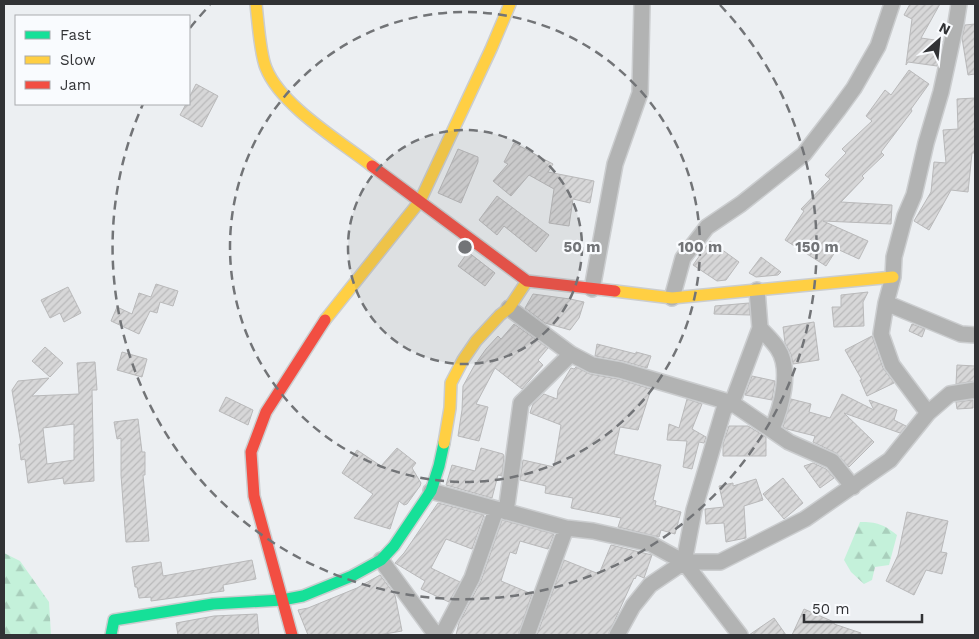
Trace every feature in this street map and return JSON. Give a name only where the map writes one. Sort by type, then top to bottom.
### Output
[{"type":"street","points":[[256,4],[266,66],[273,84],[303,114],[527,281],[672,298],[893,277]]},
{"type":"street","points":[[292,635],[254,496],[251,452],[266,412],[332,310],[420,201],[510,4]]},
{"type":"street","points":[[592,289],[615,164],[640,93],[642,4]]},
{"type":"street","points":[[672,298],[683,258],[708,227],[804,154],[838,110],[854,88],[878,46],[892,4]]},
{"type":"street","points":[[928,413],[892,365],[881,334],[893,277],[894,257],[905,216],[914,196],[926,143],[942,92],[959,4]]},
{"type":"street","points":[[111,635],[114,620],[213,604],[282,600],[303,596],[352,576],[381,560],[394,546],[431,491],[439,466],[446,430],[450,408],[451,383],[463,360],[476,341],[510,308],[527,281]]},
{"type":"street","points":[[684,562],[694,510],[724,409],[732,403],[760,328],[757,290]]},
{"type":"street","points":[[886,303],[961,334],[975,334]]},
{"type":"street","points":[[510,308],[571,354],[592,365],[620,370],[732,403],[789,442],[832,461],[853,487]]},
{"type":"street","points":[[760,328],[779,350],[785,372],[779,412],[772,429]]},
{"type":"street","points":[[442,635],[472,578],[501,511],[521,403],[571,354]]},
{"type":"street","points":[[617,635],[633,606],[650,585],[684,562],[720,562],[805,518],[890,460],[928,413],[950,394],[975,390]]},
{"type":"street","points":[[431,491],[566,528],[593,531],[651,544],[684,562],[740,635]]},
{"type":"street","points":[[527,635],[566,528]]},
{"type":"street","points":[[381,560],[436,635]]},
{"type":"green space","points":[[860,522],[880,524],[897,535],[889,565],[875,567],[872,580],[864,584],[851,572],[844,560]]},
{"type":"green space","points":[[4,553],[20,561],[49,602],[51,635],[4,635]]},
{"type":"building","points":[[910,4],[940,4],[921,38],[942,41],[937,66],[908,62],[906,65],[912,19],[904,15]]},
{"type":"building","points":[[975,24],[975,74],[968,75],[962,38],[965,25]]},
{"type":"building","points":[[909,70],[929,84],[911,109],[912,111],[881,152],[884,155],[862,176],[864,178],[841,202],[892,205],[891,224],[823,221],[868,241],[859,259],[837,249],[826,266],[785,240],[804,211],[801,209],[830,179],[825,175],[846,153],[842,149],[872,121],[866,116],[885,90],[891,95]]},
{"type":"building","points":[[196,84],[218,96],[202,127],[180,115],[185,105],[190,105],[190,96]]},
{"type":"building","points":[[975,98],[975,153],[972,153],[968,192],[951,190],[929,230],[914,221],[931,192],[934,162],[946,163],[943,130],[958,129],[957,99]]},
{"type":"building","points":[[514,143],[553,164],[548,172],[594,181],[590,203],[573,199],[569,226],[549,223],[554,189],[529,175],[511,196],[493,181],[508,164],[504,162]]},
{"type":"building","points":[[458,149],[478,157],[478,162],[461,203],[438,193]]},
{"type":"building","points":[[497,196],[549,235],[536,252],[504,226],[497,235],[479,220]]},
{"type":"building","points":[[710,241],[739,262],[726,280],[717,281],[693,265]]},
{"type":"building","points":[[468,252],[495,273],[485,286],[458,266]]},
{"type":"building","points":[[761,257],[781,272],[778,275],[756,277],[749,273]]},
{"type":"building","points":[[156,284],[178,291],[173,306],[160,302],[157,313],[150,311],[139,334],[111,321],[117,307],[132,314],[139,293],[151,297]]},
{"type":"building","points":[[68,287],[81,313],[64,322],[60,313],[50,318],[41,300]]},
{"type":"building","points":[[868,292],[863,302],[864,326],[834,327],[832,307],[841,307],[841,295]]},
{"type":"building","points":[[533,294],[584,302],[579,318],[570,330],[545,323],[525,308]]},
{"type":"building","points":[[749,303],[750,315],[714,314],[715,306]]},
{"type":"building","points":[[814,322],[819,360],[793,364],[791,354],[785,343],[783,327]]},
{"type":"building","points":[[514,324],[548,348],[538,360],[543,365],[522,389],[495,368],[476,404],[488,407],[479,441],[458,436],[463,386],[486,349],[498,336],[501,339]]},
{"type":"building","points":[[912,324],[925,329],[922,337],[909,331]]},
{"type":"building","points":[[872,336],[883,368],[894,383],[867,396],[860,380],[862,380],[845,350]]},
{"type":"building","points":[[597,344],[651,356],[647,368],[595,356]]},
{"type":"building","points":[[45,347],[63,363],[50,377],[32,361]]},
{"type":"building","points":[[122,352],[147,359],[142,377],[117,370]]},
{"type":"building","points":[[95,362],[97,390],[92,390],[94,481],[64,484],[63,478],[28,483],[25,459],[21,460],[19,444],[21,444],[12,390],[18,381],[49,378],[32,396],[79,394],[77,363]],"holes":[[[74,424],[74,460],[47,464],[43,428]]]},
{"type":"building","points":[[957,365],[975,366],[975,381],[956,384]]},
{"type":"building","points":[[576,367],[590,374],[618,379],[651,389],[638,430],[620,427],[614,454],[661,465],[653,500],[656,501],[655,505],[681,512],[675,534],[661,530],[659,537],[618,527],[621,518],[571,508],[573,498],[545,493],[546,486],[520,480],[523,460],[554,467],[561,425],[530,413],[533,404],[544,394],[557,399],[558,390],[571,368],[574,369]]},
{"type":"building","points":[[752,376],[775,381],[772,400],[745,395]]},
{"type":"building","points":[[842,394],[874,410],[869,400],[897,410],[894,420],[906,426],[900,433],[844,413],[874,442],[849,467],[836,453],[813,442],[815,436],[783,427],[791,399],[811,404],[809,412],[830,418]]},
{"type":"building","points":[[226,397],[253,410],[248,425],[219,411]]},
{"type":"building","points":[[687,399],[702,404],[692,429],[706,437],[704,443],[699,442],[692,469],[683,467],[687,441],[667,440],[669,424],[679,428]]},
{"type":"building","points":[[973,400],[973,408],[957,409],[956,402]]},
{"type":"building","points":[[138,419],[142,452],[145,452],[145,475],[143,475],[149,541],[126,542],[121,475],[121,438],[117,439],[114,422]]},
{"type":"building","points":[[729,426],[748,426],[766,437],[766,456],[723,456],[723,444]]},
{"type":"building","points":[[397,448],[416,463],[412,468],[421,483],[420,486],[407,504],[404,505],[399,501],[390,529],[354,518],[373,494],[342,473],[357,450],[381,466]]},
{"type":"building","points":[[481,448],[503,454],[504,456],[502,476],[498,475],[492,498],[446,485],[452,465],[475,471]]},
{"type":"building","points":[[813,463],[826,469],[834,478],[820,488],[804,466]]},
{"type":"building","points":[[783,478],[803,503],[784,519],[763,494]]},
{"type":"building","points":[[756,479],[763,500],[744,506],[746,538],[726,542],[724,523],[706,524],[705,509],[724,507],[719,486],[733,483],[733,486]]},
{"type":"building","points":[[438,503],[484,515],[472,549],[446,539],[431,568],[460,582],[449,602],[421,589],[425,581],[395,563]]},
{"type":"building","points":[[907,512],[948,521],[941,552],[947,553],[942,574],[926,570],[914,595],[886,581],[898,555]]},
{"type":"building","points":[[502,520],[554,534],[548,549],[520,541],[516,554],[510,552],[501,581],[532,594],[518,635],[456,635],[459,623],[481,581]]},
{"type":"building","points":[[611,545],[652,555],[644,578],[637,575],[634,578],[608,635],[537,635],[564,560],[599,574]]},
{"type":"building","points":[[252,560],[256,579],[223,585],[224,591],[151,601],[151,597],[139,598],[132,567],[161,562],[163,576]]},
{"type":"building","points":[[380,575],[395,595],[402,631],[379,635],[308,635],[298,610],[308,608],[357,588]]},
{"type":"building","points":[[804,609],[834,622],[834,624],[861,633],[860,635],[792,635]]},
{"type":"building","points":[[257,614],[259,635],[178,635],[176,623],[214,616]]},
{"type":"building","points":[[774,618],[786,635],[749,635]]},
{"type":"traffic: fast","points":[[111,635],[114,620],[213,604],[282,600],[303,596],[352,576],[381,560],[394,546],[431,491],[444,443]]},
{"type":"traffic: slow","points":[[256,4],[262,54],[266,68],[284,96],[313,122],[372,166]]},
{"type":"traffic: slow","points":[[325,320],[420,201],[510,4]]},
{"type":"traffic: slow","points":[[615,291],[672,298],[893,277]]},
{"type":"traffic: slow","points":[[444,443],[450,408],[451,383],[476,341],[509,308],[527,281]]},
{"type":"traffic: jam","points":[[372,166],[527,281],[615,291]]},
{"type":"traffic: jam","points":[[292,635],[254,496],[251,452],[266,412],[325,320]]}]
